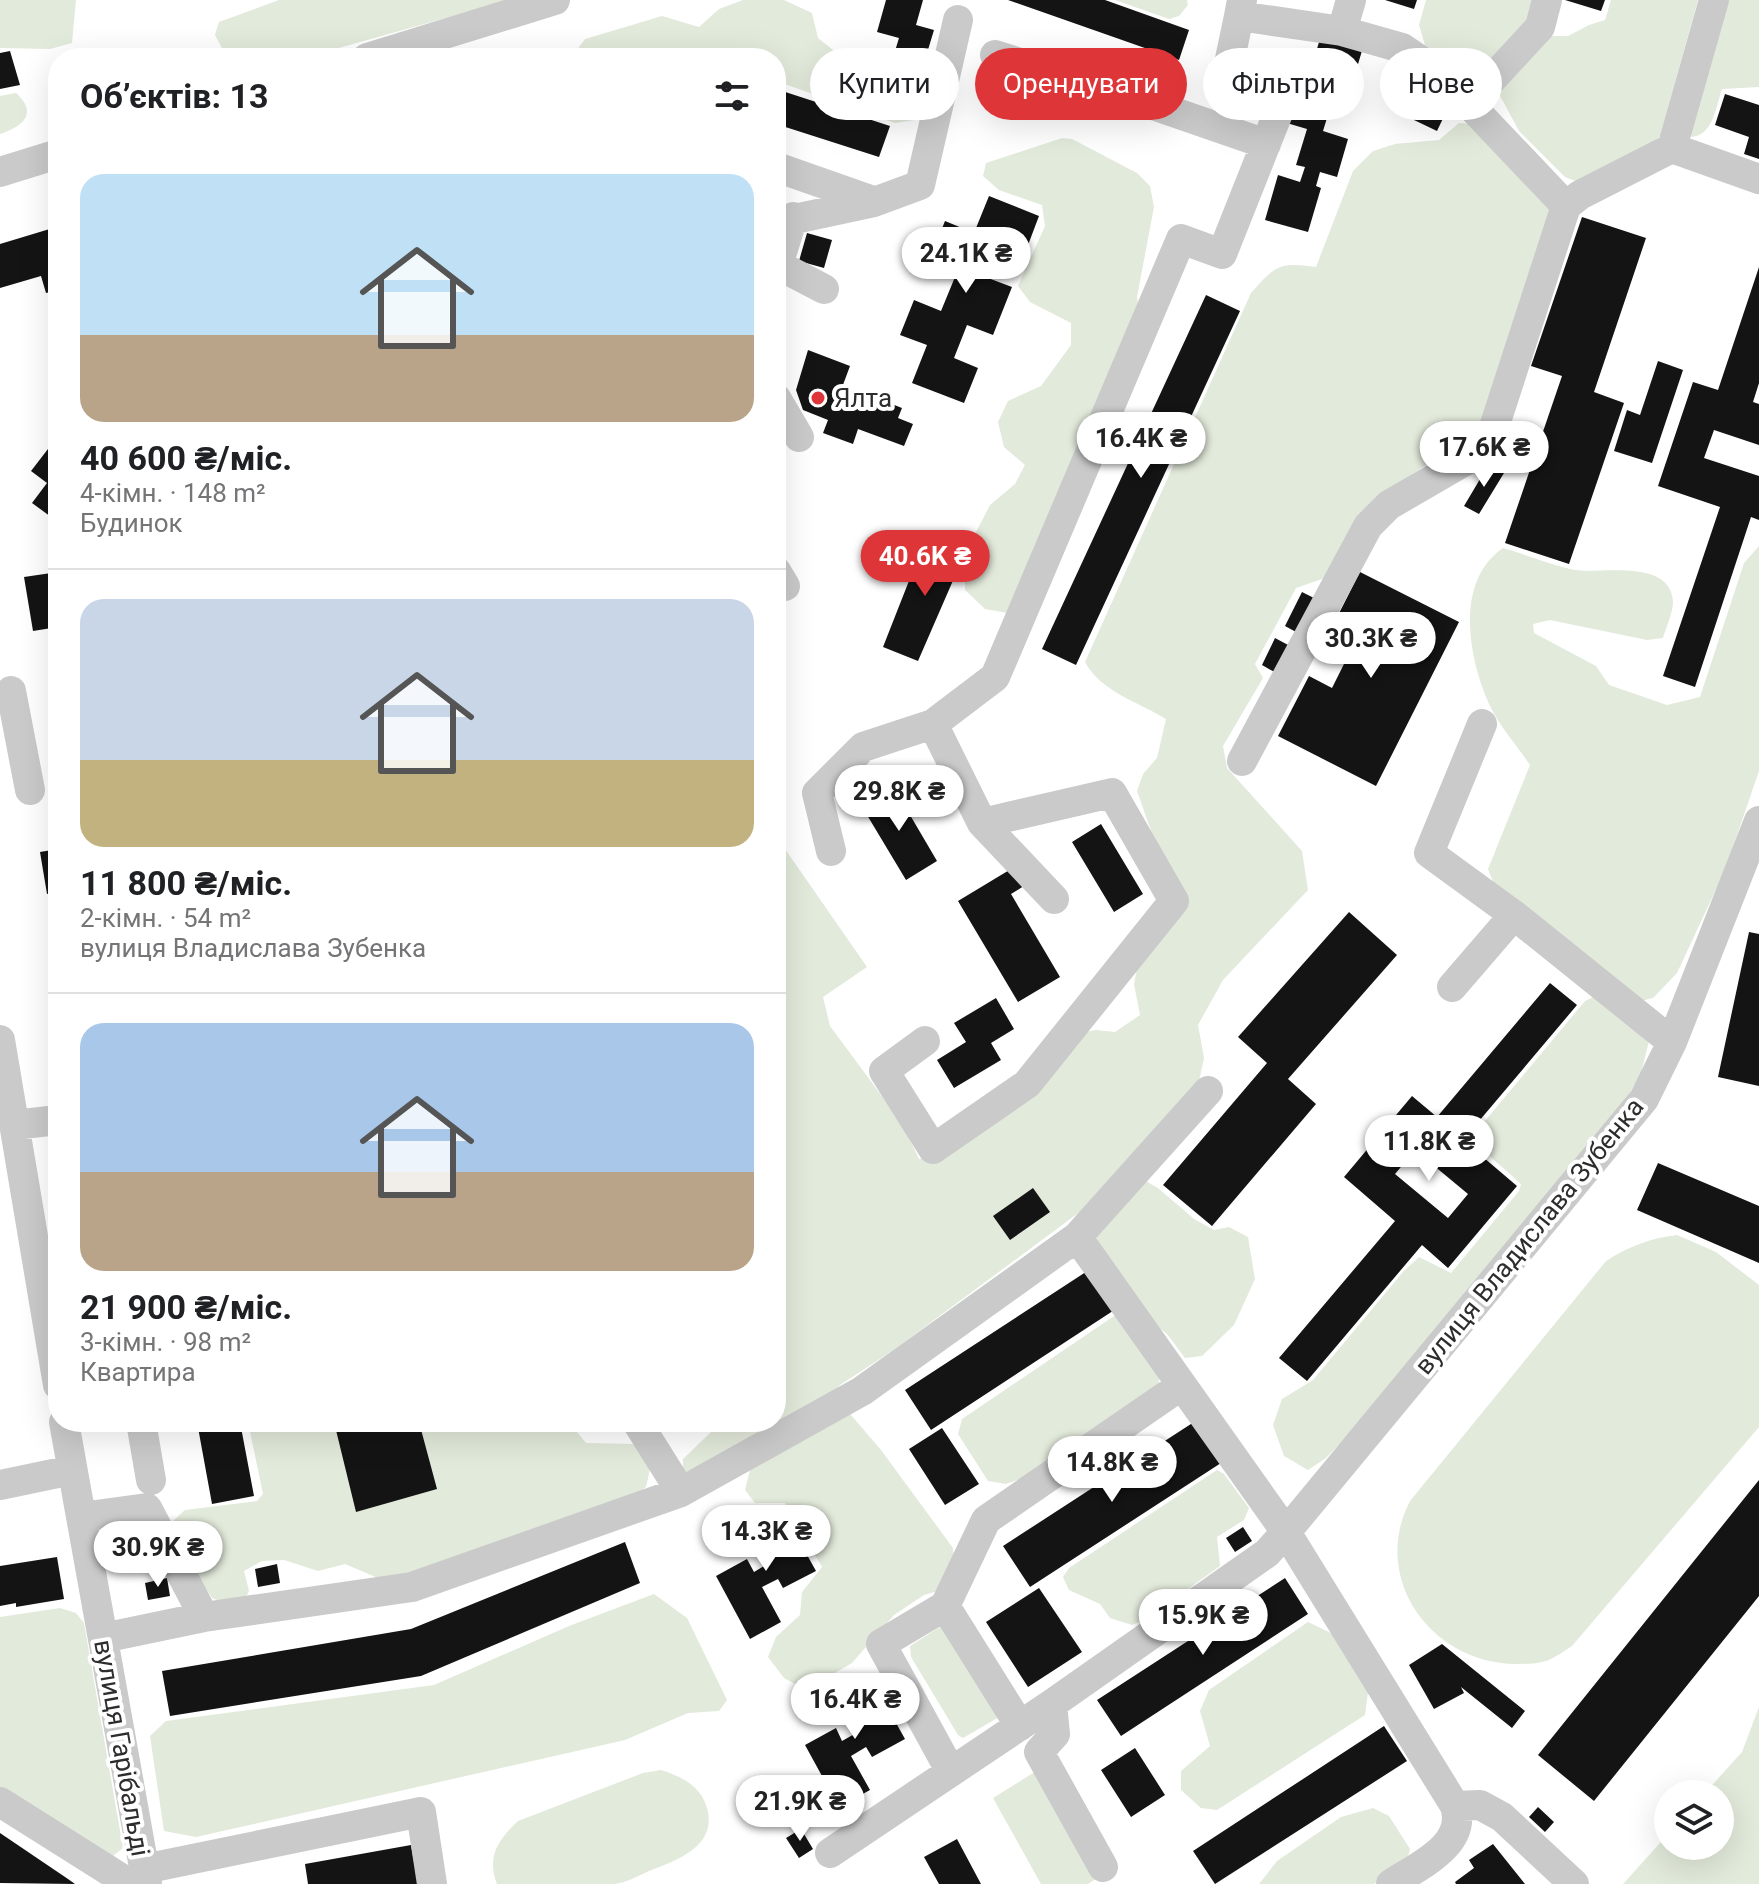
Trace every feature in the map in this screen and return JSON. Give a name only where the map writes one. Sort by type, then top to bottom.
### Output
[{"type":"street","points":[[430,48],[555,0]]},
{"type":"street","points":[[1342,31],[1351,0]]},
{"type":"street","points":[[1502,68],[1540,27],[1547,0]]},
{"type":"street","points":[[1672,148],[1714,0]]},
{"type":"street","points":[[831,851],[817,793],[863,747],[933,724],[995,677],[1181,239],[1222,254],[1288,88],[1230,59],[1240,8],[1402,48]]},
{"type":"street","points":[[786,220],[874,202],[920,185],[958,20]]},
{"type":"street","points":[[1187,117],[1266,144]]},
{"type":"street","points":[[1484,120],[1566,206]]},
{"type":"street","points":[[1242,761],[1368,526],[1389,505],[1482,451],[1489,443],[1566,206],[1580,195],[1672,148],[1759,179]]},
{"type":"street","points":[[0,172],[48,157]]},
{"type":"street","points":[[786,171],[874,202]]},
{"type":"street","points":[[786,275],[824,289]]},
{"type":"street","points":[[786,415],[799,437]]},
{"type":"street","points":[[11,691],[30,790]]},
{"type":"street","points":[[933,724],[982,823],[1054,899]]},
{"type":"street","points":[[1482,724],[1429,853],[1514,915],[1672,1042]]},
{"type":"street","points":[[925,1041],[884,1071],[933,1149],[1027,1084],[1174,901],[1112,793],[982,823]]},
{"type":"street","name":"вулиця Владислава Зубенка","points":[[830,1853],[1020,1726],[1267,1553],[1286,1532],[1644,1099],[1672,1042],[1759,821]]},
{"type":"street","points":[[1452,987],[1514,915]]},
{"type":"street","points":[[0,1040],[48,1326]]},
{"type":"street","points":[[103,1638],[204,1617],[412,1587],[681,1492],[862,1391],[1077,1237],[1208,1091]]},
{"type":"street","points":[[14,1125],[48,1121]]},
{"type":"street","points":[[1077,1237],[1286,1532],[1455,1806],[1457,1827],[1449,1842],[1391,1884]]},
{"type":"street","points":[[951,1772],[881,1644],[945,1606],[986,1520],[1182,1385]]},
{"type":"street","name":"вулиця Гарібальді","points":[[66,1432],[103,1638],[140,1879]]},
{"type":"street","points":[[143,1432],[151,1480]]},
{"type":"street","points":[[643,1432],[681,1492]]},
{"type":"street","points":[[0,1485],[72,1470]]},
{"type":"street","points":[[81,1517],[147,1508],[204,1617]]},
{"type":"street","points":[[945,1606],[1020,1726]]},
{"type":"street","points":[[1052,1704],[1055,1734],[1039,1752],[1103,1867]]},
{"type":"street","points":[[0,1802],[140,1879],[421,1812],[432,1884]]},
{"type":"street","points":[[1455,1806],[1480,1805],[1502,1817],[1574,1884]]},
{"type":"green space","points":[[0,0],[76,0],[72,43],[48,49],[0,48]]},
{"type":"green space","points":[[279,0],[510,0],[339,48],[222,48],[215,35],[219,22]]},
{"type":"green space","points":[[743,0],[784,0],[812,13],[818,38],[831,48],[810,48],[810,93],[786,85],[786,48],[579,47],[585,39],[662,16],[699,27],[719,9]]},
{"type":"green space","points":[[1115,0],[1187,0],[1188,5],[1179,16],[1169,19]]},
{"type":"green space","points":[[1426,0],[1534,0],[1528,19],[1501,48],[1426,48],[1419,25]]},
{"type":"green space","points":[[1611,0],[1698,0],[1660,136],[1641,155],[1580,183],[1565,177],[1519,131],[1502,99],[1502,87],[1541,36],[1568,36],[1605,20]]},
{"type":"green space","points":[[1720,0],[1759,0],[1759,87],[1722,89],[1709,126],[1692,137],[1687,126]]},
{"type":"green space","points":[[16,93],[23,100],[27,113],[16,127],[0,134],[0,96]]},
{"type":"green space","points":[[886,120],[914,120],[895,123]]},
{"type":"green space","points":[[1459,123],[1475,124],[1554,214],[1479,433],[1378,497],[1325,578],[1296,588],[1255,664],[1263,678],[1223,746],[1227,768],[1302,851],[1308,890],[1223,980],[1198,1025],[1204,1058],[1199,1081],[1081,1211],[895,1349],[840,1385],[820,1407],[786,1426],[786,850],[867,967],[823,997],[830,1026],[884,1099],[919,1159],[944,1155],[1080,1033],[1096,1030],[1115,1032],[1140,1015],[1134,984],[1138,963],[1182,904],[1137,791],[1143,774],[1157,758],[1166,719],[1111,689],[1085,662],[1251,293],[1266,276],[1279,268],[1294,265],[1316,267],[1353,171],[1373,151],[1395,144],[1439,140]]},
{"type":"green space","points":[[1062,138],[1072,139],[1137,173],[1150,186],[1154,207],[1137,297],[1140,315],[1008,613],[985,609],[965,590],[974,536],[990,505],[1015,484],[1025,465],[1004,447],[998,422],[1008,401],[1041,386],[1071,345],[1071,323],[1030,302],[1018,286],[1045,226],[1042,205],[999,190],[983,176],[986,163]]},
{"type":"green space","points":[[1759,546],[1759,771],[1725,870],[1677,973],[1653,998],[1637,1002],[1498,895],[1488,869],[1530,765],[1495,715],[1483,689],[1472,646],[1471,601],[1487,563],[1503,548],[1575,570],[1633,571],[1660,579],[1669,588],[1673,602],[1663,638],[1647,640],[1550,620],[1533,624],[1534,633],[1596,666],[1609,685],[1667,705],[1700,697],[1744,563]]},
{"type":"green space","points":[[1603,992],[1651,1033],[1641,1073],[1624,1103],[1365,1417],[1326,1458],[1308,1470],[1284,1456],[1273,1425],[1282,1399],[1313,1380],[1419,1257],[1451,1273],[1519,1191],[1521,1184],[1475,1143],[1480,1127],[1585,1001]]},
{"type":"green space","points":[[1144,1180],[1194,1219],[1214,1230],[1229,1227],[1248,1237],[1255,1279],[1234,1325],[1202,1356],[1185,1358],[1167,1334],[1144,1316],[1086,1235]]},
{"type":"green space","points":[[1677,1235],[1716,1252],[1759,1285],[1759,1427],[1572,1646],[1546,1661],[1523,1664],[1485,1660],[1458,1649],[1434,1632],[1416,1611],[1403,1586],[1398,1559],[1400,1530],[1410,1501],[1606,1261],[1640,1244]]},
{"type":"green space","points":[[1114,1316],[1128,1321],[1163,1368],[1157,1387],[1029,1476],[1006,1484],[988,1481],[958,1434],[962,1419]]},
{"type":"green space","points":[[845,1408],[881,1450],[953,1548],[955,1576],[945,1589],[924,1595],[894,1615],[852,1663],[826,1678],[799,1686],[784,1678],[768,1657],[776,1637],[800,1615],[802,1592],[822,1567],[785,1503],[755,1503],[745,1490],[750,1470]]},
{"type":"green space","points":[[250,1432],[577,1432],[586,1443],[634,1444],[650,1469],[646,1487],[629,1500],[392,1584],[345,1564],[318,1571],[284,1560],[262,1561],[244,1571],[249,1591],[243,1603],[224,1603],[212,1598],[174,1539],[173,1521],[185,1510],[257,1501],[263,1494]]},
{"type":"green space","points":[[711,1432],[775,1432],[691,1478],[683,1469],[683,1459]]},
{"type":"green space","points":[[1217,1470],[1224,1474],[1249,1508],[1244,1520],[1217,1537],[1220,1566],[1146,1619],[1132,1625],[1110,1618],[1100,1604],[1069,1590],[1063,1577],[1069,1568]]},
{"type":"green space","points":[[654,1594],[687,1618],[727,1700],[719,1711],[688,1713],[625,1740],[196,1837],[164,1831],[150,1736],[166,1721],[434,1685],[569,1626]]},
{"type":"green space","points":[[60,1608],[76,1613],[84,1623],[123,1848],[113,1856],[0,1793],[0,1617]]},
{"type":"green space","points":[[1308,1622],[1333,1634],[1369,1684],[1365,1715],[1217,1810],[1201,1808],[1181,1790],[1181,1771],[1210,1746],[1200,1711],[1209,1690]]},
{"type":"green space","points":[[946,1623],[1006,1713],[963,1738],[958,1735],[911,1657],[910,1646]]},
{"type":"green space","points":[[1759,1707],[1759,1884],[1623,1884],[1654,1850],[1654,1860],[1734,1860],[1734,1780],[1717,1780],[1742,1752]]},
{"type":"green space","points":[[1046,1765],[1106,1872],[1088,1884],[1041,1884],[993,1798]]},
{"type":"green space","points":[[661,1770],[691,1784],[705,1803],[708,1824],[705,1835],[690,1851],[670,1863],[614,1884],[497,1884],[493,1865],[496,1849],[518,1821],[643,1773]]},
{"type":"green space","points":[[1373,1808],[1389,1816],[1410,1849],[1407,1861],[1374,1884],[1259,1884],[1277,1861],[1341,1817]]},
{"type":"building","points":[[886,0],[923,0],[916,25],[934,30],[929,48],[896,48],[899,38],[877,32]]},
{"type":"building","points":[[1008,0],[1105,0],[1189,30],[1183,48],[1145,48]]},
{"type":"building","points":[[1385,0],[1417,0],[1414,9]]},
{"type":"building","points":[[1565,0],[1605,0],[1601,11]]},
{"type":"building","points":[[1322,32],[1364,44],[1363,48],[1317,48]]},
{"type":"building","points":[[10,51],[20,85],[0,89],[0,53]]},
{"type":"building","points":[[786,92],[810,100],[810,120],[872,120],[890,126],[879,157],[786,127]]},
{"type":"building","points":[[1725,94],[1759,105],[1759,159],[1744,154],[1749,137],[1715,125]]},
{"type":"building","points":[[1326,120],[1323,131],[1348,139],[1337,177],[1320,172],[1316,186],[1321,188],[1308,232],[1265,220],[1278,175],[1300,182],[1305,167],[1296,165],[1307,129],[1280,121]]},
{"type":"building","points":[[1414,120],[1442,120],[1437,131]]},
{"type":"building","points":[[989,196],[1039,216],[1025,253],[1002,244],[988,278],[1012,287],[993,335],[967,325],[954,358],[978,368],[964,403],[912,383],[927,345],[900,335],[914,300],[941,311],[955,277],[927,266],[945,221],[974,233]]},
{"type":"building","points":[[1582,217],[1646,238],[1594,392],[1624,403],[1569,564],[1505,543],[1562,376],[1531,366]]},
{"type":"building","points":[[48,230],[48,292],[41,276],[0,288],[0,244]]},
{"type":"building","points":[[807,233],[832,240],[824,268],[799,261]]},
{"type":"building","points":[[1759,267],[1759,383],[1753,402],[1759,404],[1759,445],[1714,430],[1704,458],[1759,476],[1759,520],[1751,517],[1695,687],[1663,676],[1720,507],[1658,486],[1693,382],[1718,390]]},
{"type":"building","points":[[1206,295],[1240,311],[1076,665],[1042,649]]},
{"type":"building","name":"Ялта","points":[[808,350],[850,366],[837,401],[863,411],[869,395],[902,408],[898,418],[913,424],[904,446],[858,429],[853,444],[823,433],[828,420],[803,410],[796,390]]},
{"type":"building","points":[[1658,361],[1683,370],[1652,463],[1614,451],[1627,410],[1640,415]]},
{"type":"building","points":[[48,449],[48,515],[32,503],[47,483],[31,471]]},
{"type":"building","points":[[1489,464],[1504,473],[1479,514],[1464,506]]},
{"type":"building","points":[[937,534],[968,546],[918,661],[883,647],[916,563],[923,566]]},
{"type":"building","points":[[1360,572],[1459,622],[1376,786],[1278,736],[1309,676],[1332,688],[1354,644],[1330,631]]},
{"type":"building","points":[[48,573],[48,629],[33,631],[24,577]]},
{"type":"building","points":[[1302,592],[1314,598],[1296,632],[1285,626]]},
{"type":"building","points":[[1275,638],[1290,646],[1276,673],[1262,665]]},
{"type":"building","points":[[893,786],[937,861],[906,880],[861,805]]},
{"type":"building","points":[[1101,824],[1143,894],[1114,912],[1072,842]]},
{"type":"building","points":[[48,851],[47,894],[40,852]]},
{"type":"building","points":[[1016,866],[1027,884],[1011,894],[1060,977],[1018,1002],[958,901]]},
{"type":"building","points":[[1349,912],[1397,955],[1288,1079],[1316,1104],[1212,1226],[1163,1185],[1267,1063],[1238,1037]]},
{"type":"building","points":[[1749,932],[1759,934],[1759,1086],[1718,1077]]},
{"type":"building","points":[[1550,983],[1577,1005],[1463,1140],[1517,1186],[1448,1268],[1422,1245],[1307,1381],[1279,1358],[1395,1221],[1344,1177],[1412,1096],[1437,1117]],"holes":[[[1415,1150],[1468,1194],[1448,1218],[1395,1174]]]},
{"type":"building","points":[[996,998],[1014,1029],[991,1043],[1001,1060],[954,1088],[937,1060],[966,1042],[954,1023]]},
{"type":"building","points":[[1658,1163],[1759,1206],[1759,1263],[1637,1210]]},
{"type":"building","points":[[1033,1188],[1050,1212],[1010,1240],[993,1216]]},
{"type":"building","points":[[1095,1266],[1122,1305],[931,1430],[905,1390]]},
{"type":"building","points":[[1194,1422],[1221,1463],[1030,1587],[1003,1546]]},
{"type":"building","points":[[942,1428],[979,1484],[945,1505],[909,1449]]},
{"type":"building","points":[[199,1432],[242,1432],[254,1496],[212,1504]]},
{"type":"building","points":[[336,1432],[422,1432],[437,1489],[356,1512]]},
{"type":"building","points":[[1759,1480],[1759,1596],[1594,1801],[1538,1755]]},
{"type":"building","points":[[781,1508],[816,1571],[783,1588],[778,1579],[762,1587],[781,1622],[750,1639],[716,1576],[747,1559],[754,1572],[769,1563],[749,1526]]},
{"type":"building","points":[[1243,1527],[1252,1541],[1235,1552],[1226,1538]]},
{"type":"building","points":[[625,1542],[640,1583],[421,1676],[170,1716],[162,1671],[411,1629]]},
{"type":"building","points":[[57,1557],[64,1599],[16,1607],[16,1603],[0,1606],[0,1566]]},
{"type":"building","points":[[277,1564],[280,1583],[258,1587],[255,1569]]},
{"type":"building","points":[[167,1578],[170,1596],[148,1600],[145,1583]]},
{"type":"building","points":[[1285,1578],[1308,1614],[1121,1736],[1097,1700]]},
{"type":"building","points":[[1039,1588],[1082,1652],[1028,1687],[986,1622]]},
{"type":"building","points":[[1442,1644],[1525,1711],[1512,1728],[1461,1687],[1464,1693],[1434,1709],[1409,1665]]},
{"type":"building","points":[[870,1676],[905,1739],[872,1757],[866,1747],[851,1756],[870,1790],[839,1807],[805,1745],[836,1728],[842,1741],[858,1732],[837,1694]]},
{"type":"building","points":[[1384,1726],[1407,1761],[1215,1884],[1193,1851]]},
{"type":"building","points":[[1135,1748],[1165,1795],[1131,1817],[1101,1770]]},
{"type":"building","points":[[1538,1807],[1554,1822],[1545,1832],[1529,1817]]},
{"type":"building","points":[[801,1829],[813,1849],[799,1858],[786,1838]]},
{"type":"building","points":[[0,1833],[68,1879],[75,1884],[0,1883]]},
{"type":"building","points":[[957,1839],[981,1884],[939,1884],[924,1857]]},
{"type":"building","points":[[1493,1844],[1525,1884],[1456,1884],[1474,1868],[1469,1860]]},
{"type":"building","points":[[411,1845],[418,1884],[308,1884],[305,1864]]},
{"type":"place","name":"Ялта","points":[[818,398]]}]
